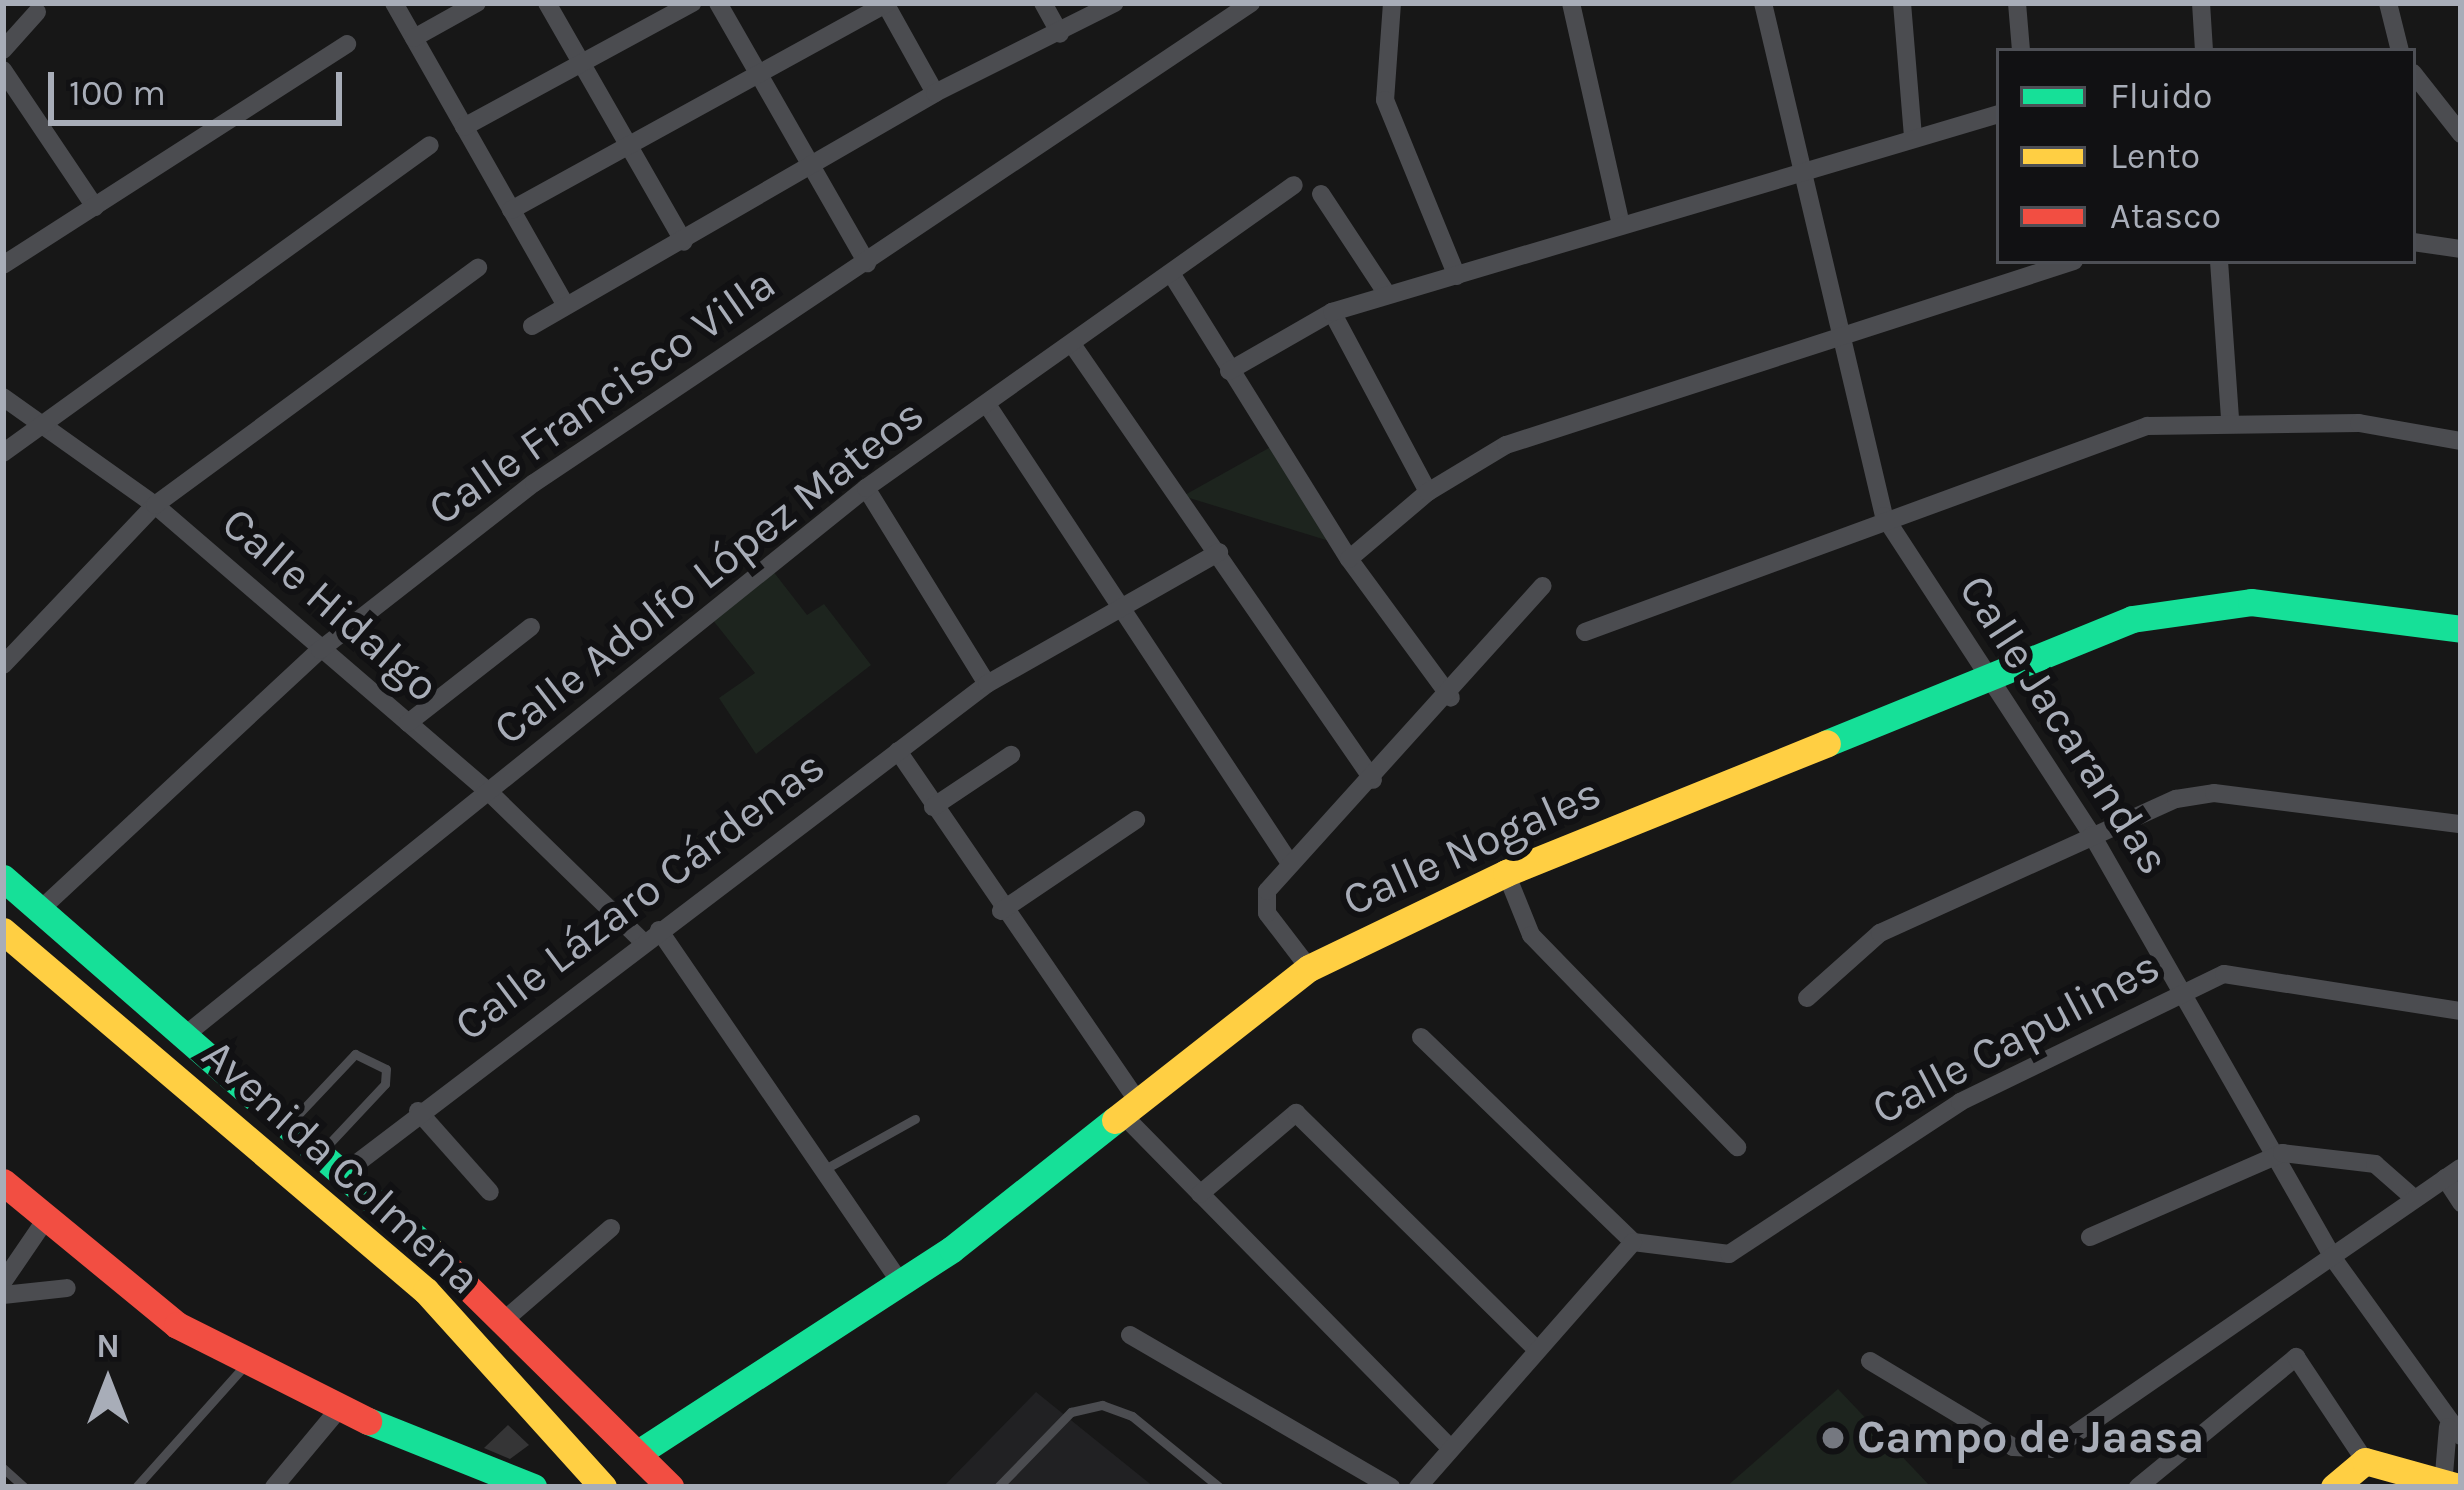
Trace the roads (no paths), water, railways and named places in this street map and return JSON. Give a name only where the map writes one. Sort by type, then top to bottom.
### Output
[{"type":"street","points":[[394,3],[566,306]]},
{"type":"street","points":[[414,38],[477,3]]},
{"type":"street","points":[[547,3],[684,242]]},
{"type":"street","points":[[464,127],[692,3]]},
{"type":"street","points":[[718,3],[867,263]]},
{"type":"street","points":[[512,210],[886,3],[935,93]]},
{"type":"street","points":[[1043,3],[1060,34]]},
{"type":"street","points":[[532,326],[813,168],[935,93],[1115,3]]},
{"type":"street","name":"Calle Francisco Villa","points":[[41,909],[320,650],[534,483],[1251,3]]},
{"type":"street","points":[[1392,3],[1385,100],[1457,275]]},
{"type":"street","points":[[1571,3],[1622,225]]},
{"type":"street","name":"Calle Jacarandas","points":[[1763,3],[1807,166],[1838,342],[1884,516],[2092,835],[2282,1153],[2336,1261],[2455,1432],[2447,1485]]},
{"type":"street","points":[[1902,3],[1913,138]]},
{"type":"street","points":[[2017,3],[2021,48]]},
{"type":"street","points":[[2200,3],[2203,48]]},
{"type":"street","points":[[2388,3],[2399,48]]},
{"type":"street","points":[[3,50],[37,12]]},
{"type":"street","points":[[3,265],[347,44]]},
{"type":"street","points":[[3,70],[95,207]]},
{"type":"street","points":[[2416,77],[2461,134]]},
{"type":"street","points":[[1229,370],[1332,312],[1807,166],[1996,115]]},
{"type":"street","points":[[3,453],[430,145]]},
{"type":"street","name":"Calle Adolfo López Mateos","points":[[184,1036],[866,488],[990,409],[1174,278],[1294,185]]},
{"type":"street","points":[[1321,194],[1387,295]]},
{"type":"street","points":[[2416,242],[2461,249]]},
{"type":"street","points":[[1349,559],[1428,492],[1506,446],[1838,342],[2065,264]]},
{"type":"street","points":[[2219,264],[2230,420]]},
{"type":"street","points":[[3,665],[155,506],[478,268]]},
{"type":"street","points":[[1174,278],[1349,559],[1451,698]]},
{"type":"street","points":[[1332,312],[1428,492]]},
{"type":"street","points":[[1074,347],[1220,552],[1373,780]]},
{"type":"street","name":"Calle Hidalgo","points":[[3,397],[155,506],[651,936],[825,1169],[899,1281]]},
{"type":"street","points":[[990,409],[1289,862]]},
{"type":"street","points":[[1585,632],[1884,516],[2078,445],[2147,426],[2230,420],[2359,422],[2461,441]]},
{"type":"street","points":[[866,488],[987,685]]},
{"type":"street","name":"Calle Lázaro Cárdenas","points":[[344,1173],[418,1111],[987,685],[1220,552]]},
{"type":"street","points":[[1309,968],[1263,903],[1289,862],[1451,698],[1543,586]]},
{"type":"street","name":"Calle Nogales","points":[[638,1453],[899,1281],[1134,1113],[1309,968],[1506,873],[1987,676],[2190,607],[2251,602],[2461,629]]},
{"type":"street","points":[[408,723],[531,627]]},
{"type":"street","points":[[898,752],[1134,1113],[1200,1194],[1449,1447]]},
{"type":"street","points":[[933,807],[1011,755]]},
{"type":"street","points":[[1807,998],[1880,933],[2092,835],[2215,793],[2461,824]]},
{"type":"street","points":[[1001,911],[1136,820]]},
{"type":"street","points":[[1506,873],[1532,934],[1737,1147]]},
{"type":"street","points":[[3,878],[322,1151],[670,1487]]},
{"type":"street","name":"Avenida Colmena","points":[[3,931],[426,1291],[603,1487]]},
{"type":"street","name":"Calle Capulines","points":[[1633,1242],[1729,1254],[1960,1102],[2183,989],[2224,974],[2272,976],[2461,1011]]},
{"type":"street","points":[[1420,1487],[1535,1348],[1633,1242],[1421,1037]]},
{"type":"street","points":[[418,1111],[490,1192]]},
{"type":"street","points":[[1200,1194],[1296,1113],[1535,1348]]},
{"type":"street","points":[[2090,1238],[2282,1153],[2375,1164],[2415,1199]]},
{"type":"street","points":[[1870,1361],[2032,1453],[2053,1449],[2316,1262],[2336,1261],[2453,1173],[2461,1203]]},
{"type":"street","points":[[3,1182],[177,1324],[339,1409],[533,1487]]},
{"type":"street","points":[[3,1282],[46,1219]]},
{"type":"street","points":[[502,1322],[611,1228]]},
{"type":"street","points":[[3,1294],[67,1288]]},
{"type":"street","points":[[1130,1335],[1391,1487]]},
{"type":"street","points":[[2138,1487],[2296,1357],[2312,1368],[2365,1461],[2447,1485]]},
{"type":"street","points":[[274,1487],[339,1409]]},
{"type":"street","points":[[2335,1487],[2365,1461]]},
{"type":"lane","points":[[290,1124],[355,1054],[367,1052],[386,1069],[385,1084],[322,1151]]},
{"type":"lane","points":[[825,1169],[915,1119]]},
{"type":"lane","points":[[136,1487],[249,1361]]},
{"type":"lane","points":[[998,1487],[1071,1412],[1102,1405],[1132,1416],[1219,1487]]},
{"type":"lane","points":[[3,1468],[24,1487]]},
{"type":"place","name":"Campo de Jaasa","points":[[1833,1438]]}]
